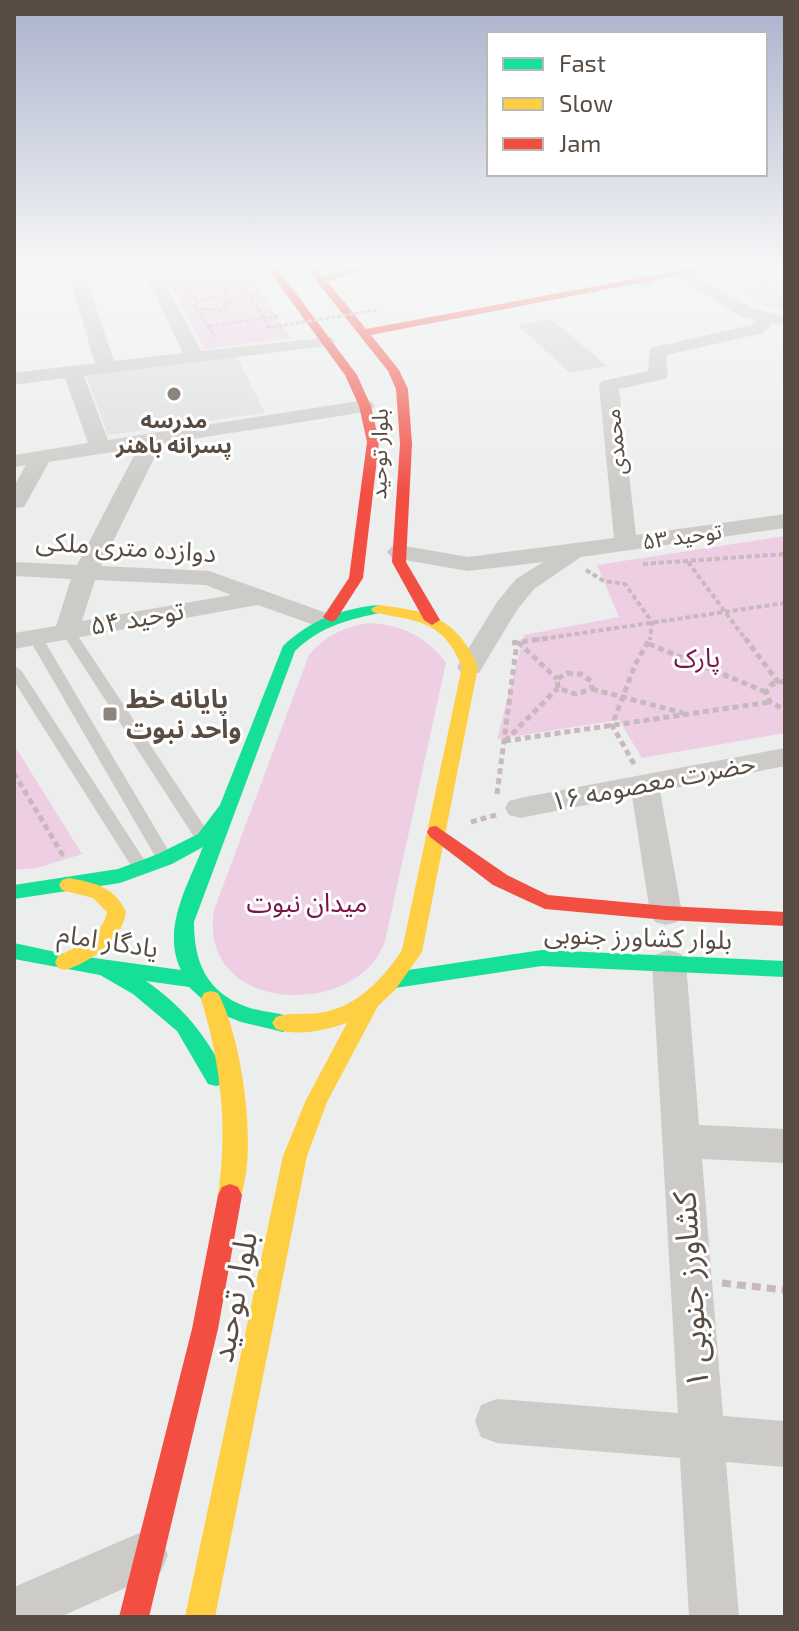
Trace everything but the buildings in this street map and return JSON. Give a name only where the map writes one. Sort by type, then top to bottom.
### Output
[{"type":"main road","name":"بلوار توحید","points":[[369,340],[393,370],[402,389],[406,444],[399,557]]},
{"type":"main road","name":"بلوار توحید","points":[[326,341],[351,375],[365,406],[373,442],[356,578],[327,619]]},
{"type":"main road","points":[[356,578],[380,584],[394,580],[399,557]]},
{"type":"main road","points":[[399,557],[432,620]]},
{"type":"main road","points":[[378,609],[406,612],[432,620],[453,633],[466,649],[470,667],[412,952],[395,980],[368,1004],[332,1019],[291,1025],[252,1019],[211,999],[194,980],[182,952],[184,922],[288,649],[302,632],[327,619],[378,609]]},
{"type":"main road","name":"یادگار امام","points":[[14,892],[120,876],[165,859],[204,839],[227,808]]},
{"type":"main road","name":"بلوار کشاورز جنوبی","points":[[436,832],[537,905],[785,919]]},
{"type":"main road","points":[[65,962],[80,958],[104,942],[112,931],[114,917],[106,897],[96,891],[69,885]]},
{"type":"main road","points":[[522,941],[526,948],[542,958]]},
{"type":"main road","name":"یادگار امام","points":[[14,951],[65,962],[194,980]]},
{"type":"main road","name":"بلوار کشاورز جنوبی","points":[[395,980],[542,958],[785,969]]},
{"type":"main road","points":[[105,968],[162,999],[178,1013],[203,1048],[222,1093],[227,1119],[231,1190]]},
{"type":"main road","name":"بلوار توحید","points":[[134,1617],[146,1554],[215,1287],[231,1190],[237,1121],[225,1038],[211,999]]},
{"type":"main road","name":"بلوار توحید","points":[[200,1617],[295,1156],[317,1100],[368,1004]]},
{"type":"street","points":[[97,340],[106,367]]},
{"type":"street","points":[[186,340],[194,356]]},
{"type":"street","name":"محمدی","points":[[626,545],[609,385],[658,375],[657,352],[709,340]]},
{"type":"street","points":[[14,379],[326,341]]},
{"type":"street","points":[[72,371],[100,447]]},
{"type":"street","points":[[14,461],[365,406]]},
{"type":"street","points":[[67,630],[85,573],[153,439]]},
{"type":"street","points":[[16,502],[42,456]]},
{"type":"street","name":"توحید ۵۳","points":[[470,667],[506,607],[525,584],[626,545],[785,521]]},
{"type":"street","name":"توحید ۵۳","points":[[399,557],[468,564],[588,559]]},
{"type":"street","name":"دوازده متری ملکی","points":[[14,569],[209,578],[327,619]]},
{"type":"street","name":"توحید ۵۴","points":[[24,639],[261,597]]},
{"type":"street","name":"حضرت معصومه ۱۶","points":[[508,812],[785,757]]},
{"type":"street","points":[[644,783],[666,913]]},
{"type":"street","name":"کشاورز جنوبی ۱","points":[[669,963],[714,1617]]},
{"type":"street","points":[[681,1141],[785,1146]]},
{"type":"street","points":[[497,1421],[785,1444]]},
{"type":"street","points":[[14,1612],[146,1554]]},
{"type":"lane","points":[[67,630],[204,839]]},
{"type":"lane","points":[[24,639],[165,859]]},
{"type":"lane","points":[[14,670],[141,868]]},
{"type":"path","points":[[217,340],[224,353]]},
{"type":"path","points":[[279,340],[283,346]]},
{"type":"path","points":[[670,538],[782,682],[772,684],[766,692]]},
{"type":"path","points":[[642,564],[785,554]]},
{"type":"path","points":[[588,559],[582,567],[604,581],[625,584],[652,622],[649,644],[635,665],[612,725]]},
{"type":"path","points":[[517,641],[785,603]]},
{"type":"path","points":[[436,832],[508,812],[505,741],[521,627]]},
{"type":"path","points":[[517,641],[557,679],[558,688]]},
{"type":"path","points":[[649,644],[766,692],[770,702]]},
{"type":"path","points":[[557,679],[567,673],[581,674],[591,681],[592,689]]},
{"type":"path","points":[[505,741],[558,688]]},
{"type":"path","points":[[558,688],[568,694],[582,695],[592,689],[624,695],[687,714]]},
{"type":"path","points":[[505,741],[770,702],[785,710]]},
{"type":"path","points":[[612,725],[644,783]]},
{"type":"path","points":[[14,773],[62,854],[50,856]]},
{"type":"path","points":[[691,1280],[785,1290]]},
{"type":"shaded area","name":"مدرسه پسرانه باهنر","points":[[237,357],[265,413],[108,435],[86,375]]},
{"type":"green space","points":[[200,340],[275,340],[205,349]]},
{"type":"green space","name":"پارک","points":[[785,536],[785,733],[642,758],[619,720],[497,739],[524,635],[619,617],[597,565]]},
{"type":"green space","name":"میدان نبوت","points":[[369,623],[403,629],[422,639],[446,663],[385,941],[369,966],[345,984],[315,993],[283,994],[254,987],[230,971],[215,945],[214,910],[309,655],[336,633]]},
{"type":"green space","points":[[14,745],[82,854],[37,868],[14,870]]},
{"type":"traffic: fast","points":[[283,1023],[241,1014],[208,995],[188,965],[184,922],[288,649],[329,620],[378,609]]},
{"type":"traffic: fast","points":[[14,892],[120,876],[165,859],[204,839],[227,808]]},
{"type":"traffic: fast","points":[[14,951],[65,962],[194,980]]},
{"type":"traffic: fast","points":[[395,980],[542,958],[785,969]]},
{"type":"traffic: fast","points":[[105,968],[141,988],[171,1012],[196,1041],[216,1077]]},
{"type":"traffic: slow","points":[[283,1023],[324,1021],[359,1008],[388,984],[412,952],[470,667],[456,639],[435,622],[378,609]]},
{"type":"traffic: slow","points":[[65,962],[86,951],[108,933],[115,923],[117,912],[112,902],[100,893],[69,885]]},
{"type":"traffic: slow","points":[[211,999],[225,1047],[234,1096],[234,1170],[230,1195]]},
{"type":"traffic: slow","points":[[200,1617],[295,1156],[317,1100],[368,1004]]},
{"type":"traffic: jam","points":[[325,340],[351,375],[365,406],[373,442],[356,578],[331,617]]},
{"type":"traffic: jam","points":[[369,340],[393,370],[402,389],[406,444],[399,562],[432,620]]},
{"type":"traffic: jam","points":[[436,832],[500,880],[545,902],[666,913],[785,919]]},
{"type":"traffic: jam","points":[[134,1617],[205,1329],[230,1195]]},
{"type":"place","name":"مدرسه پسرانه باهنر","points":[[174,394]]},
{"type":"place","name":"پایانه خط واحد نبوت","points":[[110,714]]}]
